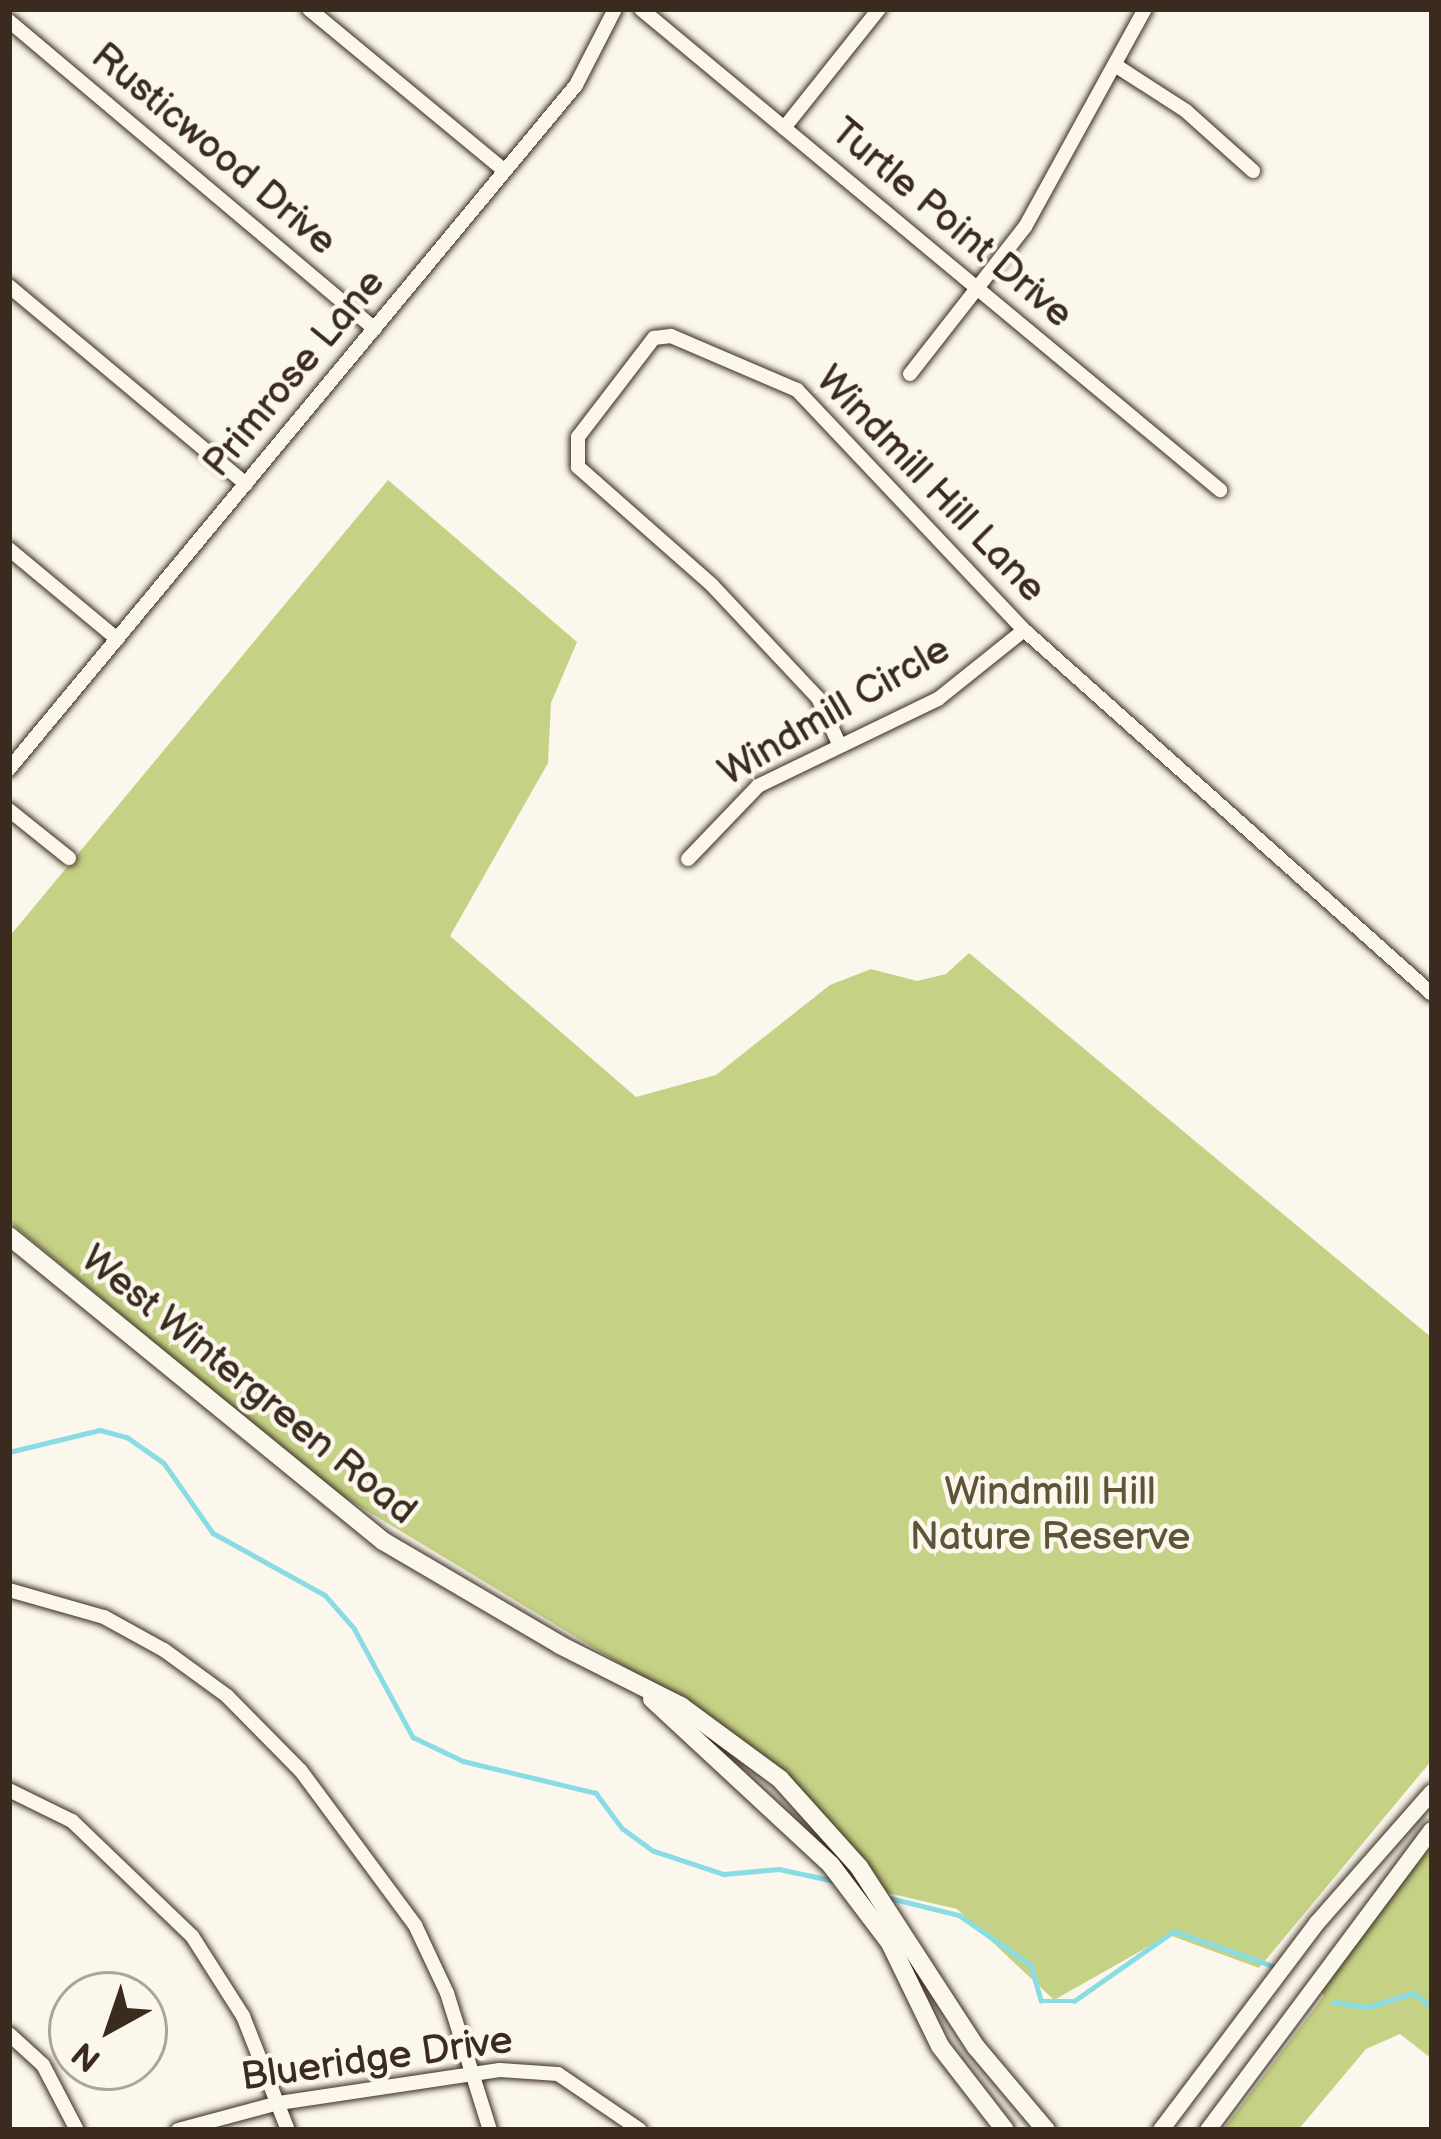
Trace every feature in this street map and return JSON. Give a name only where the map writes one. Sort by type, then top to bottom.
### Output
[{"type":"main road","name":"West Wintergreen Road","points":[[9,1236],[383,1540],[639,1688],[681,1706],[780,1779],[849,1854],[913,1942],[976,2047],[1046,2130]]},
{"type":"main road","name":"West Wintergreen Road","points":[[639,1688],[793,1823],[890,1943],[940,2046],[1005,2130]]},
{"type":"street","points":[[309,9],[505,171]]},
{"type":"street","name":"Primrose Lane","points":[[9,769],[576,85],[615,9]]},
{"type":"street","name":"Turtle Point Drive","points":[[641,9],[1220,490]]},
{"type":"street","points":[[784,128],[879,9]]},
{"type":"street","points":[[910,374],[1025,227],[1145,9]]},
{"type":"street","name":"Rusticwood Drive","points":[[9,21],[375,328]]},
{"type":"street","points":[[1115,65],[1186,111],[1253,171]]},
{"type":"street","points":[[9,286],[247,484]]},
{"type":"street","name":"Windmill Hill Lane","points":[[840,746],[818,698],[712,585],[578,467],[578,437],[642,344],[671,336],[797,389],[1024,631],[1432,994]]},
{"type":"street","points":[[9,549],[117,640]]},
{"type":"street","name":"Windmill Circle","points":[[688,859],[758,786],[938,698],[1024,631]]},
{"type":"street","points":[[9,810],[69,858]]},
{"type":"street","points":[[9,1590],[133,1630],[198,1672],[275,1743],[392,1884],[440,1977],[490,2130]]},
{"type":"street","points":[[9,1790],[72,1821],[162,1900],[220,1976],[287,2130]]},
{"type":"street","points":[[1161,2130],[1317,1923],[1432,1792]]},
{"type":"street","points":[[1208,2130],[1432,1831]]},
{"type":"street","points":[[1317,1923],[1343,1944]]},
{"type":"street","points":[[9,2034],[43,2065],[76,2130]]},
{"type":"street","name":"Blueridge Drive","points":[[178,2130],[279,2103],[471,2073],[558,2074],[640,2130]]},
{"type":"green space","name":"Windmill Hill Nature Reserve","points":[[388,480],[577,642],[551,703],[548,763],[450,936],[636,1097],[716,1075],[830,985],[871,969],[917,981],[946,974],[969,953],[1432,1338],[1432,1760],[1259,1968],[1169,1935],[1054,2000],[957,1909],[866,1888],[782,1787],[700,1712],[326,1486],[9,1221],[9,937]]},
{"type":"green space","points":[[1432,1846],[1432,2059],[1400,2034],[1366,2049],[1298,2130],[1223,2130],[1324,1996],[1316,1986]]},
{"type":"waterway","points":[[9,1452],[100,1430],[127,1437],[164,1463],[213,1533],[325,1595],[354,1628],[413,1737],[463,1761],[596,1793],[622,1828],[654,1851],[724,1874],[779,1869],[835,1881]]},
{"type":"waterway","points":[[886,1897],[959,1915],[1031,1965],[1041,2001],[1074,2001],[1174,1931],[1273,1966]]},
{"type":"waterway","points":[[1334,2002],[1367,2007],[1414,1993],[1432,2007]]}]
